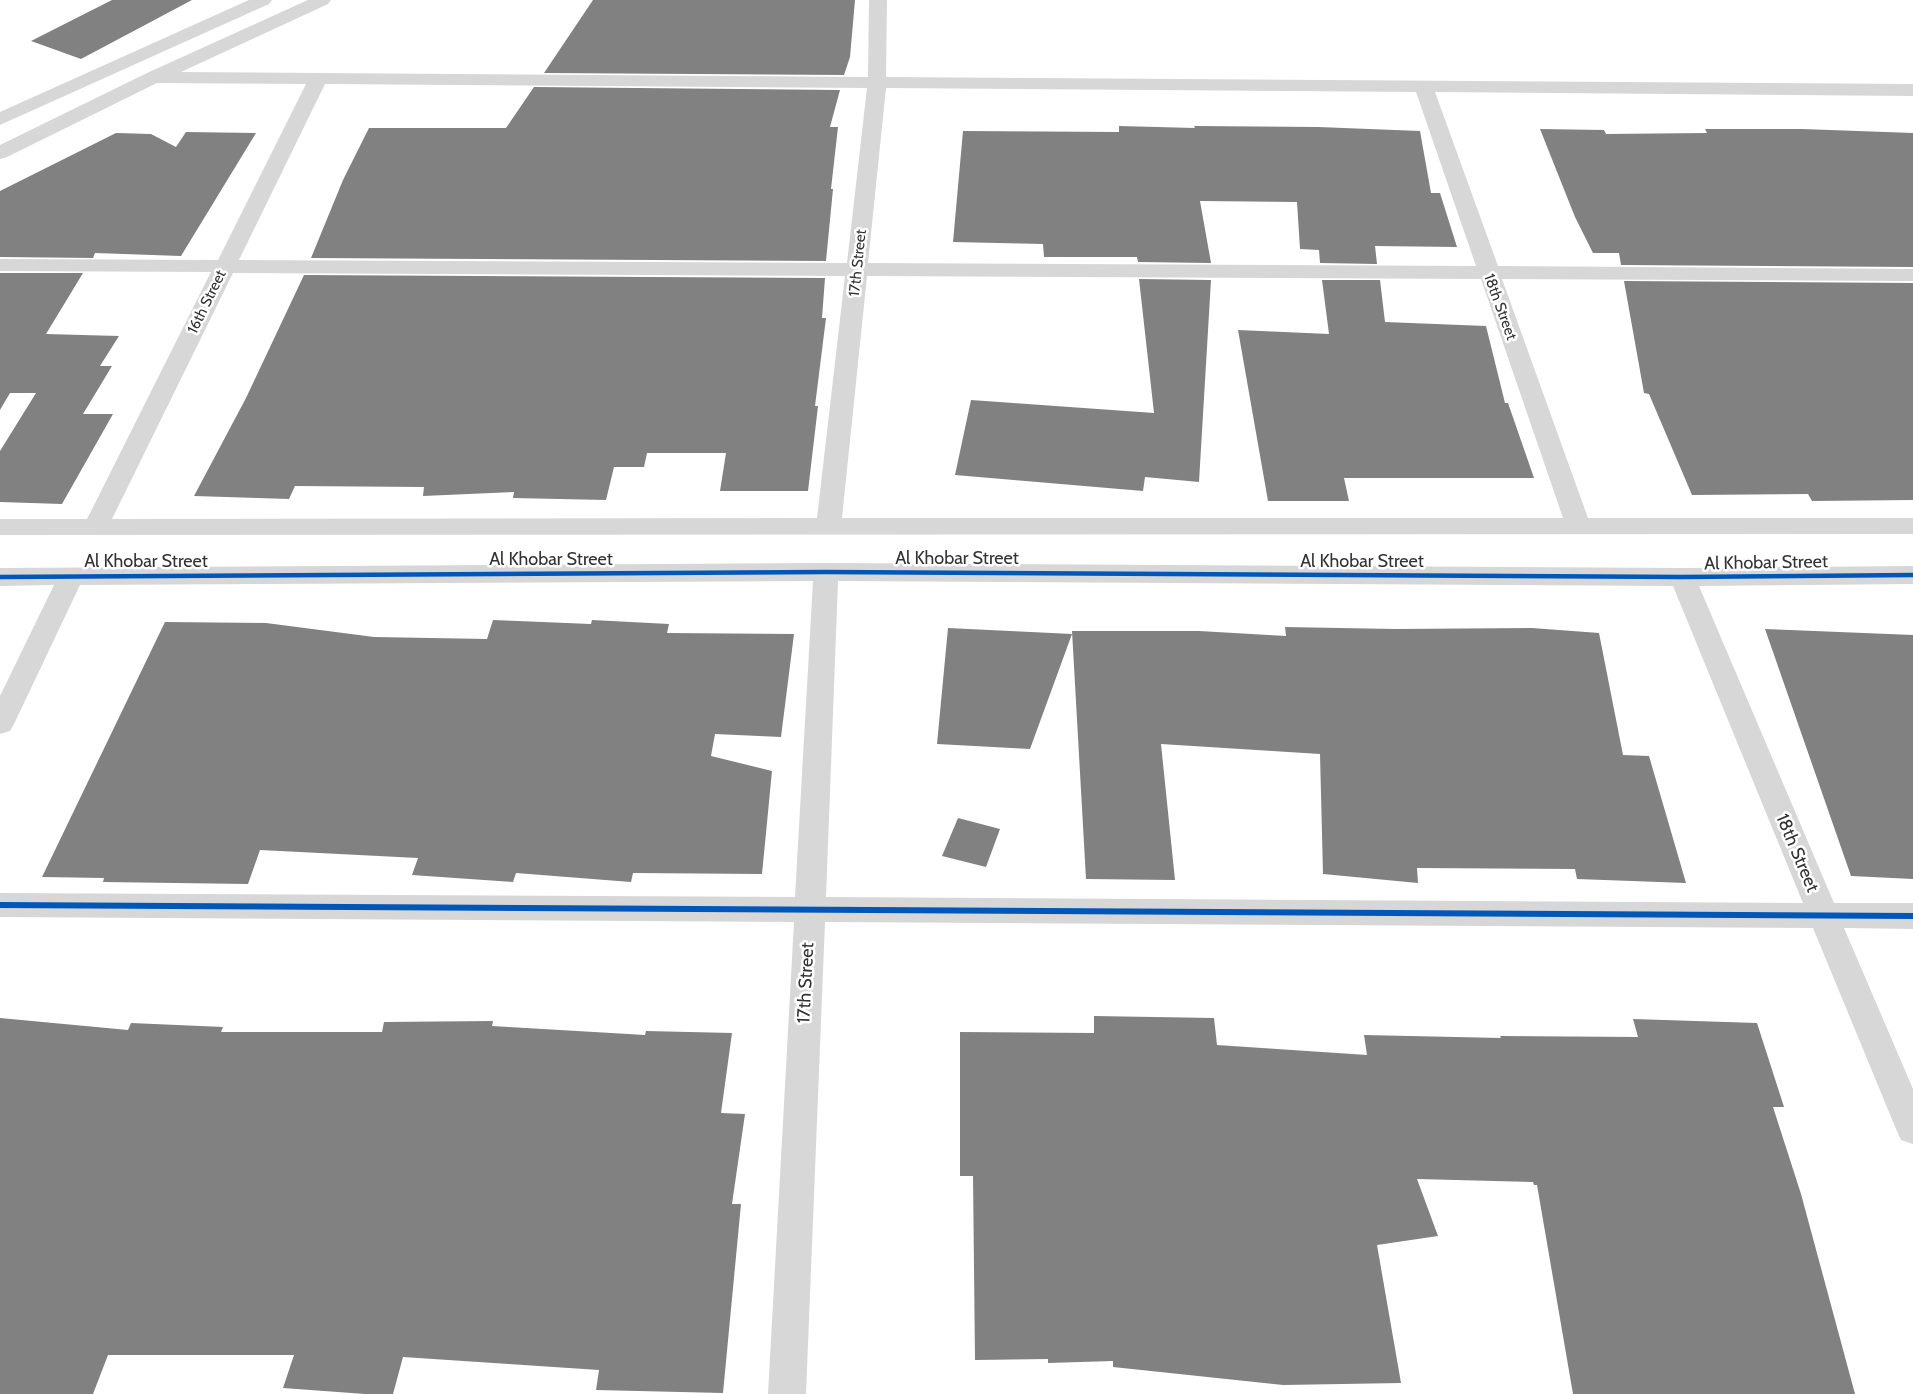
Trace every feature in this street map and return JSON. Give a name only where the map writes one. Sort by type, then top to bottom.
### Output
[{"type":"street","points":[[0,119],[263,0]]},
{"type":"street","points":[[0,153],[154,77],[322,0]]},
{"type":"street","name":"17th Street","points":[[829,525],[877,83],[878,0]]},
{"type":"street","points":[[154,77],[1913,90]]},
{"type":"street","name":"16th Street","points":[[96,526],[318,79]]},
{"type":"street","name":"18th Street","points":[[1424,87],[1578,526]]},
{"type":"street","points":[[0,265],[1913,275]]},
{"type":"street","name":"Al Khobar Street","points":[[0,527],[829,525],[1913,526]]},
{"type":"street","name":"17th Street","points":[[787,1394],[826,572]]},
{"type":"street","name":"Al Khobar Street","points":[[0,576],[826,572],[1682,577],[1913,575]]},
{"type":"street","points":[[0,724],[72,576]]},
{"type":"street","name":"18th Street","points":[[1682,577],[1913,1129]]},
{"type":"street","points":[[0,905],[1913,916]]},
{"type":"building","points":[[112,0],[192,0],[81,59],[31,41]]},
{"type":"building","points":[[593,0],[855,0],[850,57],[844,75],[544,73]]},
{"type":"building","points":[[534,87],[840,90],[830,127],[838,127],[826,261],[311,258],[343,180],[369,128],[506,128]]},
{"type":"building","points":[[1119,126],[1195,128],[1194,126],[1318,127],[1420,131],[1431,193],[1440,193],[1457,247],[1375,246],[1377,264],[1320,263],[1319,250],[1300,249],[1297,202],[1200,201],[1211,263],[1138,262],[1137,257],[1044,257],[1043,244],[953,242],[963,131],[1119,132]]},
{"type":"building","points":[[1540,129],[1604,130],[1606,134],[1707,133],[1705,129],[1802,129],[1913,133],[1913,267],[1621,265],[1619,253],[1593,253],[1575,217]]},
{"type":"building","points":[[186,132],[256,133],[181,256],[95,253],[93,258],[0,257],[0,191],[116,133],[151,134],[176,147]]},
{"type":"building","points":[[0,273],[83,273],[46,334],[119,336],[100,366],[112,366],[83,414],[113,414],[62,504],[0,502],[0,451],[36,393],[10,393],[0,410]]},
{"type":"building","points":[[304,275],[825,278],[822,318],[826,318],[815,406],[818,406],[808,491],[720,491],[726,453],[647,453],[644,467],[614,467],[606,500],[513,498],[514,492],[423,496],[424,487],[295,486],[289,499],[194,496],[246,398]]},
{"type":"building","points":[[1139,279],[1211,280],[1199,482],[1145,477],[1143,491],[955,475],[971,400],[1154,413]]},
{"type":"building","points":[[1322,280],[1380,280],[1385,322],[1486,326],[1505,403],[1508,403],[1534,478],[1344,478],[1349,501],[1268,501],[1238,330],[1329,334]]},
{"type":"building","points":[[1624,281],[1913,283],[1913,500],[1812,501],[1808,494],[1692,495],[1649,394],[1644,393]]},
{"type":"building","points":[[493,620],[591,624],[592,620],[669,624],[667,633],[794,634],[781,737],[715,734],[711,756],[772,771],[762,874],[633,873],[631,882],[516,873],[513,882],[412,875],[418,858],[260,850],[248,884],[103,882],[104,878],[42,877],[165,622],[266,623],[374,637],[487,639]]},
{"type":"building","points":[[1285,627],[1395,629],[1532,628],[1599,633],[1623,755],[1649,756],[1686,883],[1577,879],[1575,869],[1417,868],[1418,883],[1323,874],[1320,754],[1161,744],[1175,880],[1086,879],[1072,631],[1199,631],[1286,636]]},
{"type":"building","points":[[948,628],[1072,634],[1030,749],[937,744]]},
{"type":"building","points":[[1765,629],[1913,635],[1913,879],[1851,876]]},
{"type":"building","points":[[958,818],[1000,829],[986,867],[942,856]]},
{"type":"building","points":[[1094,1016],[1214,1018],[1217,1045],[1367,1055],[1364,1035],[1501,1038],[1500,1036],[1638,1037],[1633,1019],[1757,1023],[1784,1107],[1773,1107],[1801,1194],[1855,1394],[1573,1394],[1537,1185],[1534,1185],[1533,1182],[1417,1179],[1438,1236],[1377,1245],[1401,1383],[1283,1385],[1113,1367],[1113,1361],[1048,1363],[1048,1359],[975,1360],[973,1176],[960,1176],[960,1032],[1094,1033]]},
{"type":"building","points":[[0,1018],[128,1030],[131,1023],[223,1027],[221,1032],[382,1032],[384,1022],[493,1021],[492,1026],[645,1035],[646,1031],[732,1033],[721,1113],[745,1114],[732,1204],[741,1204],[723,1393],[596,1390],[599,1370],[403,1357],[393,1394],[365,1394],[283,1388],[294,1355],[108,1355],[93,1394],[0,1394]]},
{"type":"cycle path","points":[[0,577],[826,572],[1682,577],[1913,575]]},
{"type":"cycle path","points":[[0,905],[1913,916]]}]
